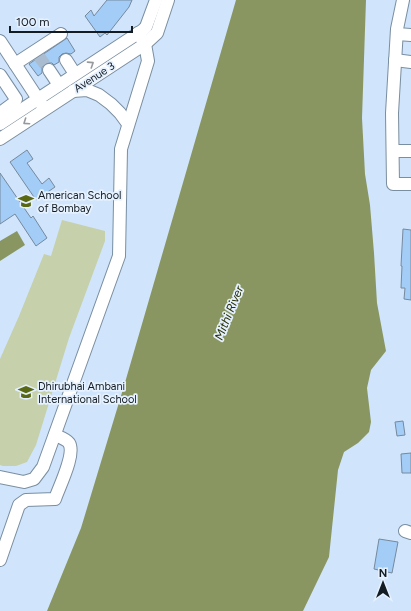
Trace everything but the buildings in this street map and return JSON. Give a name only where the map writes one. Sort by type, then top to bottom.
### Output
[{"type":"street","name":"Avenue 3","points":[[0,124],[146,27],[156,0]]},
{"type":"street","name":"Avenue 3","points":[[0,139],[145,44],[157,33],[168,0]]},
{"type":"street","points":[[402,0],[397,34],[392,113],[393,184],[411,184]]},
{"type":"street","points":[[0,477],[24,482],[34,479],[43,468],[119,256],[121,149],[148,61],[145,44],[138,33]]},
{"type":"street","points":[[15,64],[37,53],[61,34]]},
{"type":"street","points":[[397,34],[411,35]]},
{"type":"street","points":[[0,41],[45,109]]},
{"type":"street","points":[[66,60],[75,74]]},
{"type":"street","points":[[395,60],[411,62]]},
{"type":"street","points":[[49,70],[59,84]]},
{"type":"street","points":[[0,75],[16,99],[14,103],[0,113]]},
{"type":"street","points":[[72,91],[87,90],[99,95],[120,113],[128,124]]},
{"type":"street","points":[[392,151],[411,152]]},
{"type":"street","points":[[0,560],[19,505],[26,500],[55,499],[70,458],[71,448],[68,442],[55,435]]},
{"type":"shaded area","name":"Dhirubhai Ambani International School","points":[[62,220],[105,231],[105,241],[69,338],[36,445],[27,462],[16,466],[3,466],[0,465],[0,359],[44,254],[51,256]]},
{"type":"water","name":"Mithi River","points":[[236,0],[366,0],[362,118],[365,174],[370,205],[377,303],[386,351],[371,370],[367,388],[371,422],[369,432],[358,443],[344,452],[338,470],[329,557],[303,611],[47,611],[81,528],[124,386]]},
{"type":"water","points":[[17,231],[25,245],[0,261],[0,241]]},
{"type":"tunnel","points":[[38,55],[49,70]]},
{"type":"place","name":"American School of Bombay","points":[[26,201]]},
{"type":"place","name":"Dhirubhai Ambani International School","points":[[26,392]]}]
